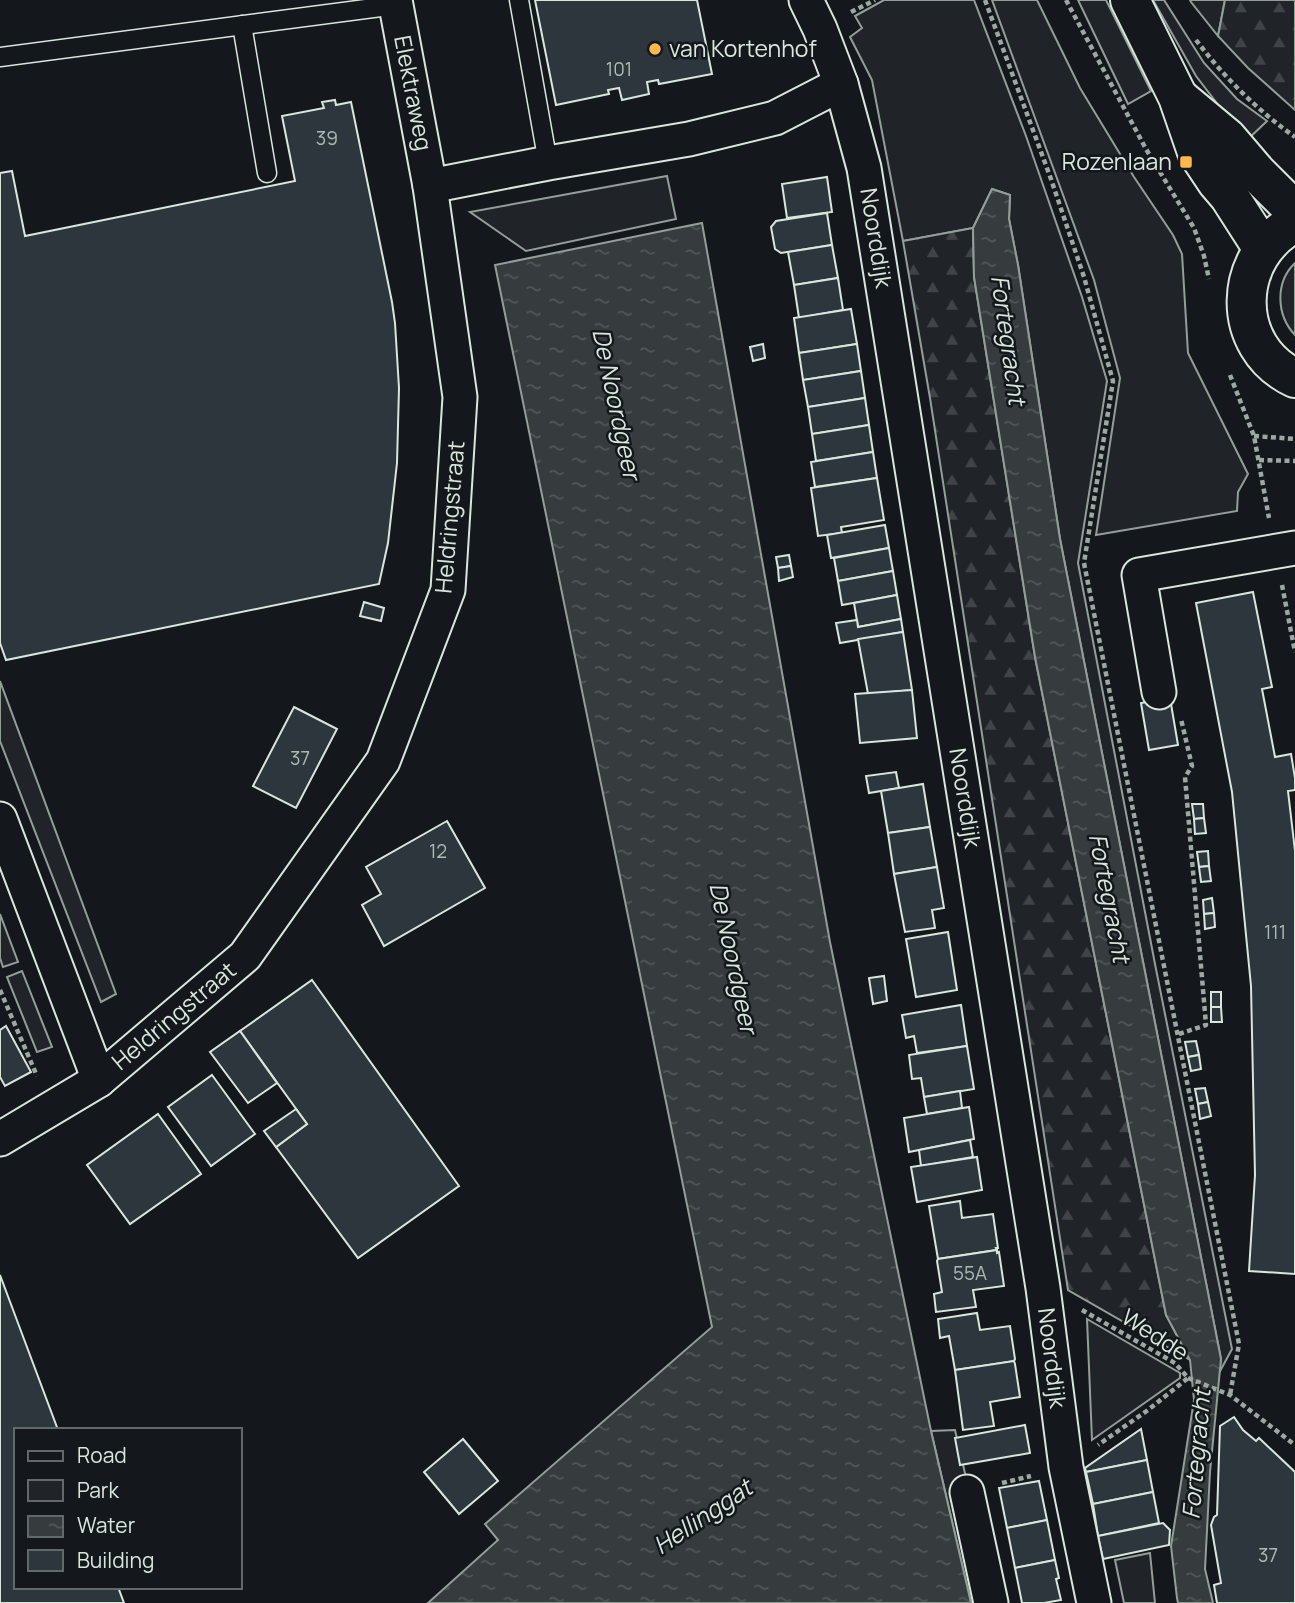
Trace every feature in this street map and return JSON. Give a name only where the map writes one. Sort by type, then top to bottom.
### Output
[{"type":"street","name":"Noorddijk","points":[[806,0],[841,84],[864,168],[1044,1288],[1066,1467],[1094,1603]]},
{"type":"street","points":[[1130,0],[1178,97],[1197,152],[1263,249]]},
{"type":"street","name":"Elektraweg","points":[[396,3],[430,186]]},
{"type":"street","points":[[430,186],[689,139],[775,118],[841,84]]},
{"type":"street","points":[[1178,97],[1227,138],[1295,211]]},
{"type":"street","name":"Heldringstraat","points":[[0,1139],[99,1080],[245,956],[383,761],[448,590],[460,397],[430,186]]},
{"type":"street","points":[[1295,223],[1263,249],[1250,275],[1246,304],[1258,345],[1267,358],[1295,378]]},
{"type":"street","points":[[1159,692],[1139,575],[1295,548]]},
{"type":"street","points":[[0,819],[99,1080]]},
{"type":"street","points":[[967,1492],[991,1603]]},
{"type":"lane","points":[[519,0],[548,163]]},
{"type":"lane","points":[[0,57],[396,3]]},
{"type":"lane","points":[[242,25],[267,173]]},
{"type":"path","points":[[1066,0],[1146,149],[1194,228]]},
{"type":"path","points":[[1191,31],[1232,83],[1295,137]]},
{"type":"path","points":[[1254,436],[1295,439]]},
{"type":"path","points":[[1259,460],[1295,461]]},
{"type":"path","points":[[1159,692],[1174,691],[1192,766],[1185,777],[1206,1025],[1179,1034]]},
{"type":"path","points":[[0,990],[51,1109]]},
{"type":"path","name":"Wedde","points":[[1044,1288],[1175,1363],[1188,1378],[1148,1410],[1066,1467]]},
{"type":"path","points":[[1188,1378],[1230,1395],[1295,1445]]},
{"type":"path","points":[[967,1492],[1066,1467]]},
{"type":"green space","points":[[884,0],[974,0],[1026,136],[1082,297],[1107,381],[1078,563],[1232,1349],[1219,1373],[1221,1359],[1060,539],[1009,219],[1010,195],[992,189],[973,228],[903,241],[872,80],[850,37],[862,28],[855,16]]},
{"type":"green space","points":[[992,0],[1037,0],[1080,88],[1173,235],[1182,254],[1188,353],[1248,474],[1238,492],[1237,511],[1096,535],[1120,378],[1094,280]]},
{"type":"green space","points":[[1078,0],[1106,0],[1151,91],[1128,104]]},
{"type":"green space","points":[[1153,0],[1164,0],[1204,63],[1237,99],[1267,121],[1246,141],[1196,76]]},
{"type":"green space","points":[[1190,0],[1225,0],[1218,36],[1191,2]]},
{"type":"green space","points":[[1225,0],[1295,0],[1295,110],[1248,68],[1218,36]]},
{"type":"green space","points":[[667,176],[676,219],[526,251],[470,212]]},
{"type":"green space","points":[[973,228],[974,277],[1035,657],[1166,1315],[1190,1360],[1068,1290],[930,398],[903,241]]},
{"type":"green space","points":[[1295,263],[1295,335],[1284,318],[1280,299],[1284,279]]},
{"type":"green space","points":[[0,681],[116,994],[101,1002],[0,741]]},
{"type":"green space","points":[[0,914],[18,962],[3,967],[0,958]]},
{"type":"green space","points":[[22,971],[52,1047],[37,1052],[7,977]]},
{"type":"green space","points":[[1087,1319],[1180,1373],[1180,1378],[1092,1440]]},
{"type":"green space","points":[[955,1430],[995,1603],[971,1603],[931,1431]]},
{"type":"green space","points":[[1150,1553],[1155,1603],[1124,1603],[1115,1560]]},
{"type":"water","name":"Fortegracht","points":[[992,189],[1010,195],[1009,219],[1060,539],[1221,1359],[1210,1472],[1205,1569],[1213,1603],[1178,1603],[1177,1598],[1171,1546],[1194,1400],[1190,1360],[1166,1315],[1035,657],[974,277],[973,228]]},
{"type":"water","points":[[702,223],[830,942],[931,1431],[971,1603],[428,1603],[498,1540],[485,1524],[712,1327],[495,265]]},
{"type":"building","points":[[535,0],[697,0],[712,74],[659,84],[658,80],[647,82],[649,94],[622,100],[619,88],[608,90],[609,94],[556,105]]},
{"type":"building","points":[[335,100],[336,105],[351,102],[395,323],[399,388],[397,463],[388,543],[379,584],[6,660],[0,643],[0,173],[12,171],[25,236],[295,181],[282,116],[324,108],[322,102]]},
{"type":"building","points":[[827,177],[832,212],[787,218],[782,184]]},
{"type":"building","points":[[827,213],[832,245],[781,253],[775,249],[771,227],[776,221]]},
{"type":"building","points":[[832,245],[838,278],[794,285],[788,252]]},
{"type":"building","points":[[838,278],[843,310],[799,318],[794,285]]},
{"type":"building","points":[[851,309],[857,344],[799,353],[794,318]]},
{"type":"building","points":[[763,344],[765,358],[753,361],[750,347]]},
{"type":"building","points":[[857,344],[861,371],[803,380],[799,353]]},
{"type":"building","points":[[861,371],[865,398],[808,407],[803,380]]},
{"type":"building","points":[[865,398],[869,425],[812,434],[808,407]]},
{"type":"building","points":[[869,425],[873,452],[816,461],[812,434]]},
{"type":"building","points":[[873,452],[877,478],[815,487],[811,462]]},
{"type":"building","points":[[877,478],[884,520],[841,527],[842,533],[818,536],[811,488]]},
{"type":"building","points":[[885,525],[889,548],[831,558],[827,535]]},
{"type":"building","points":[[889,548],[893,571],[838,581],[834,558]]},
{"type":"building","points":[[789,555],[791,566],[778,568],[776,557]]},
{"type":"building","points":[[791,566],[793,577],[779,581],[778,568]]},
{"type":"building","points":[[893,571],[897,595],[842,605],[838,581]]},
{"type":"building","points":[[1253,592],[1272,687],[1262,689],[1275,757],[1291,754],[1295,778],[1295,790],[1288,791],[1295,851],[1295,1274],[1249,1271],[1255,1175],[1251,986],[1232,792],[1196,603]]},
{"type":"building","points":[[897,595],[901,619],[858,627],[854,603]]},
{"type":"building","points":[[364,602],[384,608],[381,621],[360,616]]},
{"type":"building","points":[[901,619],[903,632],[840,643],[836,623],[857,620],[858,627]]},
{"type":"building","points":[[903,632],[912,690],[868,694],[858,639]]},
{"type":"building","points":[[912,690],[917,738],[860,743],[855,694]]},
{"type":"building","points":[[1170,698],[1178,745],[1149,750],[1141,703]]},
{"type":"building","points":[[294,707],[337,729],[296,808],[253,786]]},
{"type":"building","points":[[896,772],[899,788],[869,793],[866,776]]},
{"type":"building","points":[[923,784],[930,827],[888,833],[881,791]]},
{"type":"building","points":[[1192,804],[1203,804],[1204,818],[1194,819]]},
{"type":"building","points":[[1204,818],[1206,833],[1195,834],[1194,819]]},
{"type":"building","points":[[447,821],[485,888],[384,946],[362,905],[381,894],[366,867]]},
{"type":"building","points":[[930,827],[937,867],[894,874],[888,833]]},
{"type":"building","points":[[1208,851],[1209,866],[1199,867],[1197,852]]},
{"type":"building","points":[[1209,866],[1211,881],[1201,882],[1199,867]]},
{"type":"building","points":[[937,867],[944,908],[932,910],[935,928],[905,932],[894,874]]},
{"type":"building","points":[[1212,898],[1214,913],[1204,914],[1203,900]]},
{"type":"building","points":[[1214,913],[1215,927],[1205,929],[1204,914]]},
{"type":"building","points":[[948,932],[957,990],[916,997],[906,939]]},
{"type":"building","points":[[884,976],[887,1001],[873,1004],[869,978]]},
{"type":"building","points":[[312,980],[459,1186],[358,1258],[276,1147],[307,1124],[240,1031]]},
{"type":"building","points":[[1211,992],[1221,992],[1221,1007],[1211,1007]]},
{"type":"building","points":[[961,1005],[967,1046],[917,1053],[914,1036],[906,1038],[902,1015]]},
{"type":"building","points":[[1211,1007],[1221,1007],[1222,1022],[1211,1022]]},
{"type":"building","points":[[6,1026],[31,1072],[5,1086],[0,1077],[0,1030]]},
{"type":"building","points":[[240,1031],[277,1083],[248,1103],[210,1052]]},
{"type":"building","points":[[1196,1041],[1199,1055],[1188,1057],[1185,1042]]},
{"type":"building","points":[[967,1046],[974,1089],[924,1097],[921,1078],[912,1079],[909,1055]]},
{"type":"building","points":[[1199,1055],[1201,1069],[1191,1071],[1188,1057]]},
{"type":"building","points":[[212,1075],[255,1134],[211,1166],[168,1107]]},
{"type":"building","points":[[1205,1088],[1208,1102],[1198,1104],[1195,1089]]},
{"type":"building","points":[[960,1091],[962,1108],[927,1114],[924,1097]]},
{"type":"building","points":[[1208,1102],[1211,1116],[1200,1119],[1198,1104]]},
{"type":"building","points":[[969,1107],[974,1139],[909,1152],[904,1118]]},
{"type":"building","points":[[296,1109],[307,1124],[276,1147],[264,1131]]},
{"type":"building","points":[[158,1114],[201,1174],[130,1224],[87,1165]]},
{"type":"building","points":[[970,1140],[973,1157],[921,1166],[919,1150]]},
{"type":"building","points":[[977,1157],[982,1190],[917,1202],[911,1167]]},
{"type":"building","points":[[960,1201],[962,1218],[993,1214],[998,1248],[938,1259],[929,1206]]},
{"type":"building","points":[[997,1250],[1004,1286],[973,1290],[976,1307],[936,1312],[934,1294],[942,1292],[938,1259]]},
{"type":"building","points":[[0,1275],[57,1428],[14,1428],[14,1589],[119,1589],[124,1603],[0,1603]]},
{"type":"building","points":[[977,1313],[980,1330],[1010,1326],[1015,1359],[955,1370],[949,1336],[940,1338],[938,1319]]},
{"type":"building","points":[[1014,1361],[1020,1397],[990,1402],[994,1426],[963,1430],[955,1370]]},
{"type":"building","points":[[1234,1417],[1243,1430],[1256,1441],[1259,1438],[1295,1472],[1295,1603],[1217,1603],[1214,1585],[1221,1583],[1211,1525],[1217,1515],[1220,1426]]},
{"type":"building","points":[[1025,1425],[1030,1453],[960,1465],[955,1438]]},
{"type":"building","points":[[1141,1429],[1147,1460],[1086,1472],[1085,1468]]},
{"type":"building","points":[[463,1439],[498,1481],[459,1514],[424,1472]]},
{"type":"building","points":[[1147,1460],[1153,1492],[1093,1504],[1086,1472]]},
{"type":"building","points":[[1039,1481],[1047,1520],[1007,1528],[999,1488]]},
{"type":"building","points":[[1153,1492],[1159,1523],[1098,1536],[1093,1504]]},
{"type":"building","points":[[1047,1520],[1055,1560],[1015,1568],[1007,1528]]},
{"type":"building","points":[[1163,1523],[1170,1530],[1169,1545],[1103,1559],[1098,1536]]},
{"type":"building","points":[[1055,1560],[1061,1600],[1022,1603],[1015,1568]]},
{"type":"place","name":"van Kortenhof","points":[[655,49]]},
{"type":"place","name":"Rozenlaan","points":[[1186,162]]},
{"type":"water label","name":"De Noordgeer","points":[[616,404]]},
{"type":"water label","name":"De Noordgeer","points":[[733,958]]},
{"type":"water label","name":"Hellinggat","points":[[703,1517]]}]
